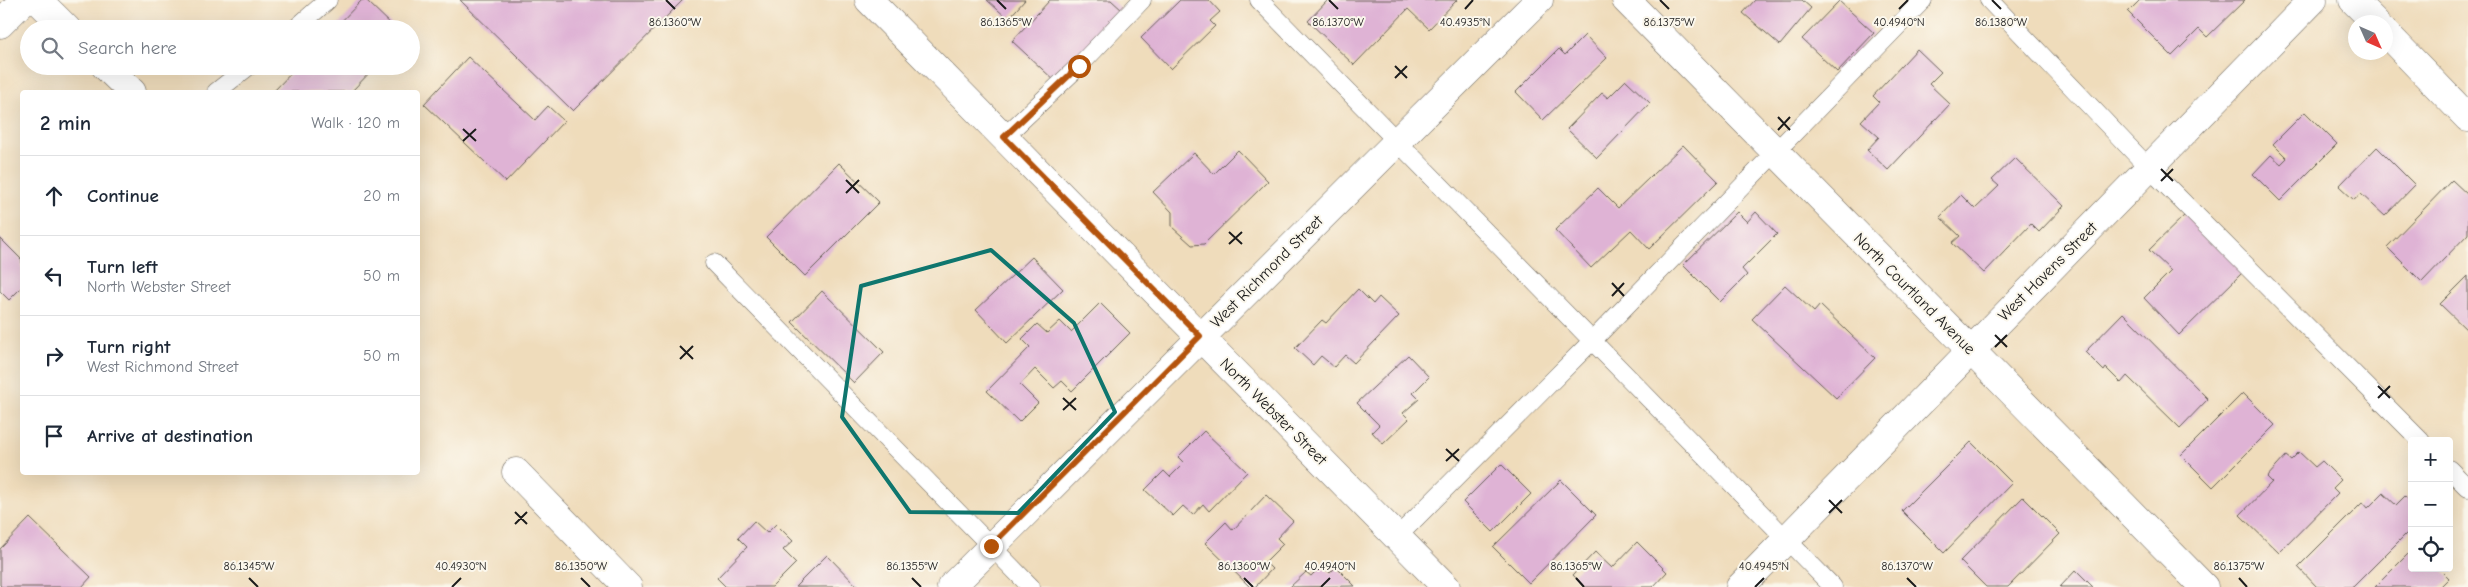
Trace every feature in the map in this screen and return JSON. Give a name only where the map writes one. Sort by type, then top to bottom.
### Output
[{"type":"street","points":[[0,24],[24,0]]},
{"type":"street","points":[[38,0],[58,20]]},
{"type":"street","name":"North Webster Street","points":[[870,0],[1446,587]]},
{"type":"street","name":"West Richmond Street","points":[[952,587],[1200,336],[1540,0]]},
{"type":"street","name":"North Courtland Avenue","points":[[1626,0],[1774,153],[1971,349],[2204,587]]},
{"type":"street","name":"West Havens Street","points":[[1740,587],[2313,0]]},
{"type":"street","points":[[2353,0],[2368,15]]},
{"type":"street","points":[[2393,40],[2468,118]]},
{"type":"street","points":[[114,75],[130,90]]},
{"type":"street","points":[[516,472],[628,587]]},
{"type":"lane","points":[[306,20],[328,0]]},
{"type":"lane","points":[[1004,137],[1079,66],[1142,0]]},
{"type":"lane","points":[[1259,0],[1833,587]]},
{"type":"lane","points":[[1397,536],[1593,340],[1922,0]]},
{"type":"lane","points":[[1989,0],[2149,168],[2417,437]]},
{"type":"lane","points":[[219,90],[238,75]]},
{"type":"lane","points":[[714,263],[1031,587]]},
{"type":"lane","points":[[2453,473],[2468,488]]},
{"type":"highlighted area","points":[[991,250],[1074,323],[1115,412],[1018,513],[910,512],[842,417],[861,286]]},
{"type":"building","points":[[362,0],[366,0],[387,20],[343,20]]},
{"type":"building","points":[[460,0],[683,0],[573,111]]},
{"type":"building","points":[[987,0],[1025,0],[1008,19]]},
{"type":"building","points":[[1050,0],[1111,0],[1123,11],[1057,83],[1012,41]]},
{"type":"building","points":[[1180,0],[1209,0],[1220,12],[1210,21],[1215,26],[1171,69],[1141,38]]},
{"type":"building","points":[[1328,0],[1457,0],[1429,29],[1408,9],[1354,65],[1308,21]]},
{"type":"building","points":[[1755,0],[1802,0],[1811,8],[1780,45],[1743,13]]},
{"type":"building","points":[[2140,0],[2245,0],[2207,37],[2199,29],[2172,56],[2128,12]]},
{"type":"building","points":[[1839,1],[1874,33],[1837,72],[1802,39]]},
{"type":"building","points":[[1585,35],[1607,58],[1543,120],[1516,92],[1559,49],[1565,55]]},
{"type":"building","points":[[1917,49],[1941,72],[1929,84],[1950,104],[1888,170],[1867,150],[1879,137],[1861,121],[1879,102],[1873,96]]},
{"type":"building","points":[[468,57],[535,120],[548,106],[564,121],[506,182],[424,104]]},
{"type":"building","points":[[289,75],[367,75],[353,90],[275,90]]},
{"type":"building","points":[[1626,80],[1650,103],[1597,158],[1567,129],[1602,93],[1608,98]]},
{"type":"building","points":[[2305,112],[2337,144],[2280,201],[2253,174],[2271,155],[2281,164],[2287,158],[2273,144]]},
{"type":"building","points":[[1683,145],[1718,181],[1649,249],[1631,230],[1591,268],[1555,230],[1598,188],[1618,208]]},
{"type":"building","points":[[2377,147],[2415,185],[2385,216],[2361,194],[2354,200],[2339,186]]},
{"type":"building","points":[[1238,150],[1268,181],[1204,244],[1192,245],[1172,227],[1172,212],[1153,192],[1194,153],[1214,174]]},
{"type":"building","points":[[2015,158],[2064,206],[2039,232],[2031,224],[1984,273],[1952,243],[1960,236],[1940,217],[1961,195],[1975,209],[1999,186],[1992,180]]},
{"type":"building","points":[[839,163],[879,202],[805,276],[766,237]]},
{"type":"building","points":[[2452,180],[2468,195],[2468,234],[2422,282],[2387,247]]},
{"type":"building","points":[[1737,212],[1747,222],[1756,212],[1777,234],[1742,269],[1747,275],[1720,302],[1683,265]]},
{"type":"building","points":[[2187,213],[2244,271],[2179,335],[2144,298],[2171,271],[2149,250]]},
{"type":"building","points":[[0,238],[20,258],[20,289],[9,300],[0,291]]},
{"type":"building","points":[[1032,257],[1063,289],[1007,343],[976,310]]},
{"type":"building","points":[[2468,276],[2468,331],[2440,304]]},
{"type":"building","points":[[1785,285],[1814,312],[1820,305],[1875,358],[1836,398],[1752,319]]},
{"type":"building","points":[[1358,289],[1373,304],[1379,297],[1399,316],[1354,363],[1345,355],[1334,367],[1321,356],[1313,365],[1295,348],[1322,320],[1326,323]]},
{"type":"building","points":[[822,291],[884,352],[854,383],[792,322]]},
{"type":"building","points":[[1100,303],[1130,333],[1072,391],[1062,381],[1054,388],[1035,369],[1020,385],[1038,403],[1019,422],[987,391],[1030,347],[1022,339],[1037,324],[1047,333],[1060,321],[1071,332]]},
{"type":"building","points":[[2123,313],[2208,399],[2180,428],[2127,376],[2121,383],[2106,368],[2104,371],[2085,352]]},
{"type":"building","points":[[1408,355],[1429,377],[1413,393],[1419,399],[1403,413],[1409,419],[1383,444],[1372,432],[1379,425],[1357,403]]},
{"type":"building","points":[[2243,393],[2275,425],[2213,487],[2181,455]]},
{"type":"building","points":[[1204,431],[1247,472],[1209,511],[1203,504],[1193,515],[1183,506],[1173,516],[1145,490],[1164,471],[1170,477],[1184,463],[1178,457]]},
{"type":"building","points":[[1971,442],[2012,483],[1944,553],[1902,511]]},
{"type":"building","points":[[2299,452],[2315,467],[2322,461],[2341,480],[2333,488],[2338,493],[2279,553],[2240,515],[2272,482],[2267,477],[2286,456],[2291,460]]},
{"type":"building","points":[[1501,464],[1531,494],[1493,532],[1463,502]]},
{"type":"building","points":[[1561,480],[1596,515],[1529,583],[1493,547]]},
{"type":"building","points":[[2383,493],[2396,505],[2405,496],[2408,499],[2408,532],[2353,587],[2317,587],[2298,567],[2363,502],[2368,508]]},
{"type":"building","points":[[1266,495],[1293,521],[1277,538],[1283,544],[1265,562],[1272,569],[1255,587],[1250,587],[1205,543],[1226,522],[1233,530]]},
{"type":"building","points":[[2023,497],[2060,534],[2008,587],[1986,587],[1960,561]]},
{"type":"building","points":[[30,518],[91,577],[82,587],[2,587],[0,585],[0,549]]},
{"type":"building","points":[[754,521],[767,533],[776,524],[793,541],[783,550],[796,563],[772,587],[726,587],[717,578],[747,547],[738,538]]},
{"type":"building","points":[[1637,542],[1667,572],[1653,587],[1585,587],[1573,575],[1595,552],[1612,568]]},
{"type":"building","points":[[2408,554],[2408,572],[2443,572],[2449,578],[2440,587],[2375,587]]},
{"type":"building","points":[[827,555],[858,587],[795,587]]},
{"type":"building","points":[[1322,565],[1330,573],[1336,567],[1355,586],[1290,587],[1306,572],[1311,576]]},
{"type":"building","points":[[2076,570],[2093,587],[2060,587]]},
{"type":"route","points":[[991,546],[1200,336],[1004,137],[1079,66]]}]
